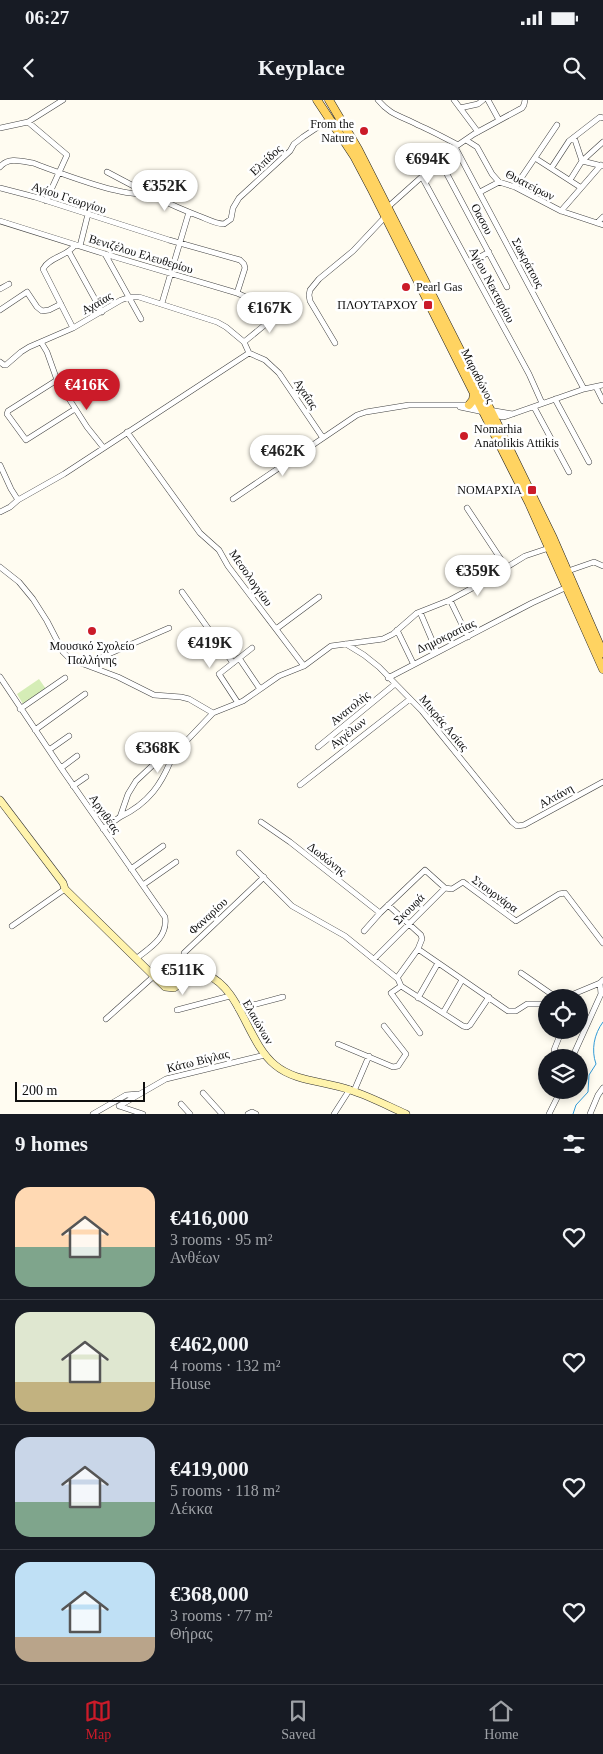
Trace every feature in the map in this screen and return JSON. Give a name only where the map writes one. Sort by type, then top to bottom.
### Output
[{"type":"main road","name":"Μαραθώνος","points":[[317,100],[358,164],[474,393],[500,430],[553,546],[567,587],[603,669]]},
{"type":"main road","name":"Μαραθώνος","points":[[329,100],[347,129],[388,207],[553,546],[568,571],[603,653]]},
{"type":"main road","points":[[469,405],[473,400],[474,393]]},
{"type":"main road","points":[[500,430],[504,417]]},
{"type":"main road","points":[[0,800],[63,883],[65,889],[165,987],[172,989],[196,973]]},
{"type":"main road","name":"Ελαιώνων","points":[[196,973],[204,974],[214,979],[230,996],[265,1055],[274,1064],[291,1074],[352,1090],[393,1111],[406,1114]]},
{"type":"street","points":[[0,128],[28,122],[61,100]]},
{"type":"street","points":[[378,100],[387,111],[417,124],[457,146]]},
{"type":"street","points":[[454,100],[478,132]]},
{"type":"street","points":[[460,108],[478,104],[483,100]]},
{"type":"street","points":[[488,100],[499,120]]},
{"type":"street","points":[[388,207],[457,146],[522,108],[525,100]]},
{"type":"street","points":[[552,167],[574,137],[600,117],[603,118]]},
{"type":"street","name":"Ελπίδος","points":[[188,212],[220,224],[226,223],[231,219],[233,208],[239,198],[290,151],[294,144],[330,119]]},
{"type":"street","points":[[28,122],[67,154],[46,201]]},
{"type":"street","points":[[515,187],[557,125]]},
{"type":"street","points":[[574,137],[582,161]]},
{"type":"street","name":"Θυατείρων","points":[[466,140],[477,146],[492,174],[499,182],[515,187],[561,211],[603,225]]},
{"type":"street","points":[[570,180],[582,161],[603,142]]},
{"type":"street","name":"Σωκράτους","points":[[457,146],[584,389]]},
{"type":"street","points":[[535,158],[552,167],[580,187]]},
{"type":"street","points":[[0,167],[9,161],[22,161],[122,192],[141,195],[147,192]]},
{"type":"street","name":"Οασου","points":[[440,161],[507,287]]},
{"type":"street","points":[[582,161],[602,165]]},
{"type":"street","points":[[561,211],[580,187],[602,165]]},
{"type":"street","points":[[107,172],[188,212],[172,274],[162,303]]},
{"type":"street","name":"Αγίου Νεκταρίου","points":[[422,177],[529,374],[542,404]]},
{"type":"street","points":[[480,192],[499,182]]},
{"type":"street","name":"Αγίου Γεωργίου","points":[[0,188],[242,262],[245,265],[245,270],[237,293]]},
{"type":"street","points":[[73,328],[43,269],[46,264],[78,245],[88,214]]},
{"type":"street","points":[[335,343],[310,301],[310,290],[319,279],[353,250],[385,217]]},
{"type":"street","points":[[596,223],[603,217]]},
{"type":"street","name":"Βενιζέλου Ελευθερίου","points":[[0,221],[237,293],[265,307],[272,315],[270,321],[244,342]]},
{"type":"street","points":[[69,252],[102,312]]},
{"type":"street","points":[[469,263],[489,252]]},
{"type":"street","points":[[105,254],[141,319]]},
{"type":"street","points":[[0,288],[9,284]]},
{"type":"street","points":[[0,310],[27,292],[42,311],[61,304]]},
{"type":"street","name":"Αχαϊας","points":[[2,364],[40,342],[73,328],[129,298],[139,297],[219,322],[244,342],[251,354]]},
{"type":"street","points":[[40,342],[47,352],[57,380],[75,409],[103,447]]},
{"type":"street","points":[[0,512],[64,474],[103,447],[251,354]]},
{"type":"street","name":"Αχαΐας","points":[[251,354],[272,365],[280,373],[323,438]]},
{"type":"street","points":[[57,380],[8,411],[7,414],[26,440],[75,409]]},
{"type":"street","points":[[233,499],[357,415],[366,412],[402,405],[469,405],[504,417],[603,384]]},
{"type":"street","points":[[596,387],[603,401]]},
{"type":"street","points":[[555,399],[589,462]]},
{"type":"street","points":[[452,406],[513,414]]},
{"type":"street","points":[[534,407],[569,472]]},
{"type":"street","name":"Μεσολογγίου","points":[[127,432],[200,533],[220,550],[228,566],[304,666]]},
{"type":"street","points":[[1,468],[18,500]]},
{"type":"street","points":[[467,508],[506,567]]},
{"type":"street","points":[[120,817],[128,794],[136,781],[153,765],[174,754],[212,713],[238,703],[280,676],[304,666],[331,646],[383,639],[420,612],[450,600],[524,556],[553,546]]},
{"type":"street","points":[[568,571],[594,562],[603,566]]},
{"type":"street","points":[[0,567],[18,582],[33,599],[66,656],[154,694],[189,699],[212,713]]},
{"type":"street","name":"Δημοκρατίας","points":[[388,678],[413,663],[567,587]]},
{"type":"street","points":[[182,592],[232,663]]},
{"type":"street","points":[[276,629],[319,597]]},
{"type":"street","points":[[450,600],[468,637]]},
{"type":"street","points":[[420,612],[437,652]]},
{"type":"street","points":[[96,668],[100,659],[104,656],[169,628]]},
{"type":"street","points":[[397,630],[413,663]]},
{"type":"street","name":"Μικράς Ασίας","points":[[345,644],[372,661],[410,699],[456,751],[517,826]]},
{"type":"street","points":[[238,703],[219,675],[220,672],[252,648]]},
{"type":"street","points":[[239,658],[260,689]]},
{"type":"street","name":"Αργιθέας","points":[[0,677],[73,786],[166,917],[164,932],[160,939],[137,958]]},
{"type":"street","points":[[20,709],[65,678]]},
{"type":"street","name":"Ανατολής","points":[[318,747],[395,684]]},
{"type":"street","points":[[35,730],[85,694]]},
{"type":"street","name":"Αγγέλων","points":[[300,785],[410,699]]},
{"type":"street","points":[[49,750],[69,736]]},
{"type":"street","points":[[103,829],[143,804],[155,790],[168,769],[174,754]]},
{"type":"street","points":[[61,768],[77,756]]},
{"type":"street","points":[[73,786],[86,777]]},
{"type":"street","name":"Αλτάνη","points":[[517,826],[532,821],[603,782]]},
{"type":"street","name":"Δωδώνης","points":[[261,822],[380,913]]},
{"type":"street","points":[[131,869],[163,846]]},
{"type":"street","points":[[239,853],[292,906],[345,936],[397,978],[401,986],[442,1013],[468,1027],[489,997]]},
{"type":"street","points":[[143,885],[176,862]]},
{"type":"street","points":[[364,931],[425,870],[445,888]]},
{"type":"street","name":"Φαναρίου","points":[[196,973],[183,956],[184,952],[264,877]]},
{"type":"street","name":"Σκουφά","points":[[374,959],[445,888],[452,889],[463,882]]},
{"type":"street","name":"Στουρνάρα","points":[[463,882],[516,921],[559,894],[565,893],[603,943]]},
{"type":"street","points":[[12,926],[65,889]]},
{"type":"street","points":[[388,905],[421,935],[422,940],[418,949],[397,978]]},
{"type":"street","points":[[418,949],[508,1011],[516,1010],[527,1004],[538,1004]]},
{"type":"street","points":[[418,998],[438,963]]},
{"type":"street","points":[[521,973],[544,989]]},
{"type":"street","points":[[106,1019],[154,976]]},
{"type":"street","points":[[442,1013],[462,980]]},
{"type":"street","points":[[576,1049],[601,994],[601,982],[585,989]]},
{"type":"street","points":[[401,986],[391,993],[420,1033]]},
{"type":"street","points":[[177,1010],[230,996]]},
{"type":"street","points":[[238,1009],[283,997]]},
{"type":"street","points":[[338,1044],[395,1067],[398,1066],[406,1056],[402,1048],[384,1026]]},
{"type":"street","name":"Κάτω Βίγλας","points":[[138,1094],[172,1077],[265,1055]]},
{"type":"street","points":[[334,1114],[352,1090],[369,1056]]},
{"type":"street","points":[[590,1114],[603,1088]]},
{"type":"street","points":[[203,1093],[222,1114]]},
{"type":"street","points":[[93,1114],[126,1095],[138,1094]]},
{"type":"street","points":[[138,1094],[120,1106],[143,1114]]},
{"type":"street","points":[[549,1114],[556,1099]]},
{"type":"street","points":[[181,1104],[190,1114]]},
{"type":"street","points":[[248,1114],[252,1112],[256,1114]]},
{"type":"green space","points":[[39,679],[46,689],[23,704],[17,694]]},
{"type":"waterway","points":[[573,1114],[576,1105],[588,1092],[589,1075],[596,1064],[594,1042],[603,1022]]},
{"type":"place","name":"From the Nature","points":[[364,131]]},
{"type":"place","name":"Pearl Gas","points":[[406,287]]},
{"type":"place","name":"ΠΛΟΥΤΑΡΧΟΥ","points":[[428,305]]},
{"type":"place","name":"Nomarhia Anatolikis Attikis","points":[[464,436]]},
{"type":"place","name":"ΝΟΜΑΡΧΙΑ","points":[[532,490]]},
{"type":"place","name":"Μουσικό Σχολείο Παλλήνης","points":[[92,631]]}]
